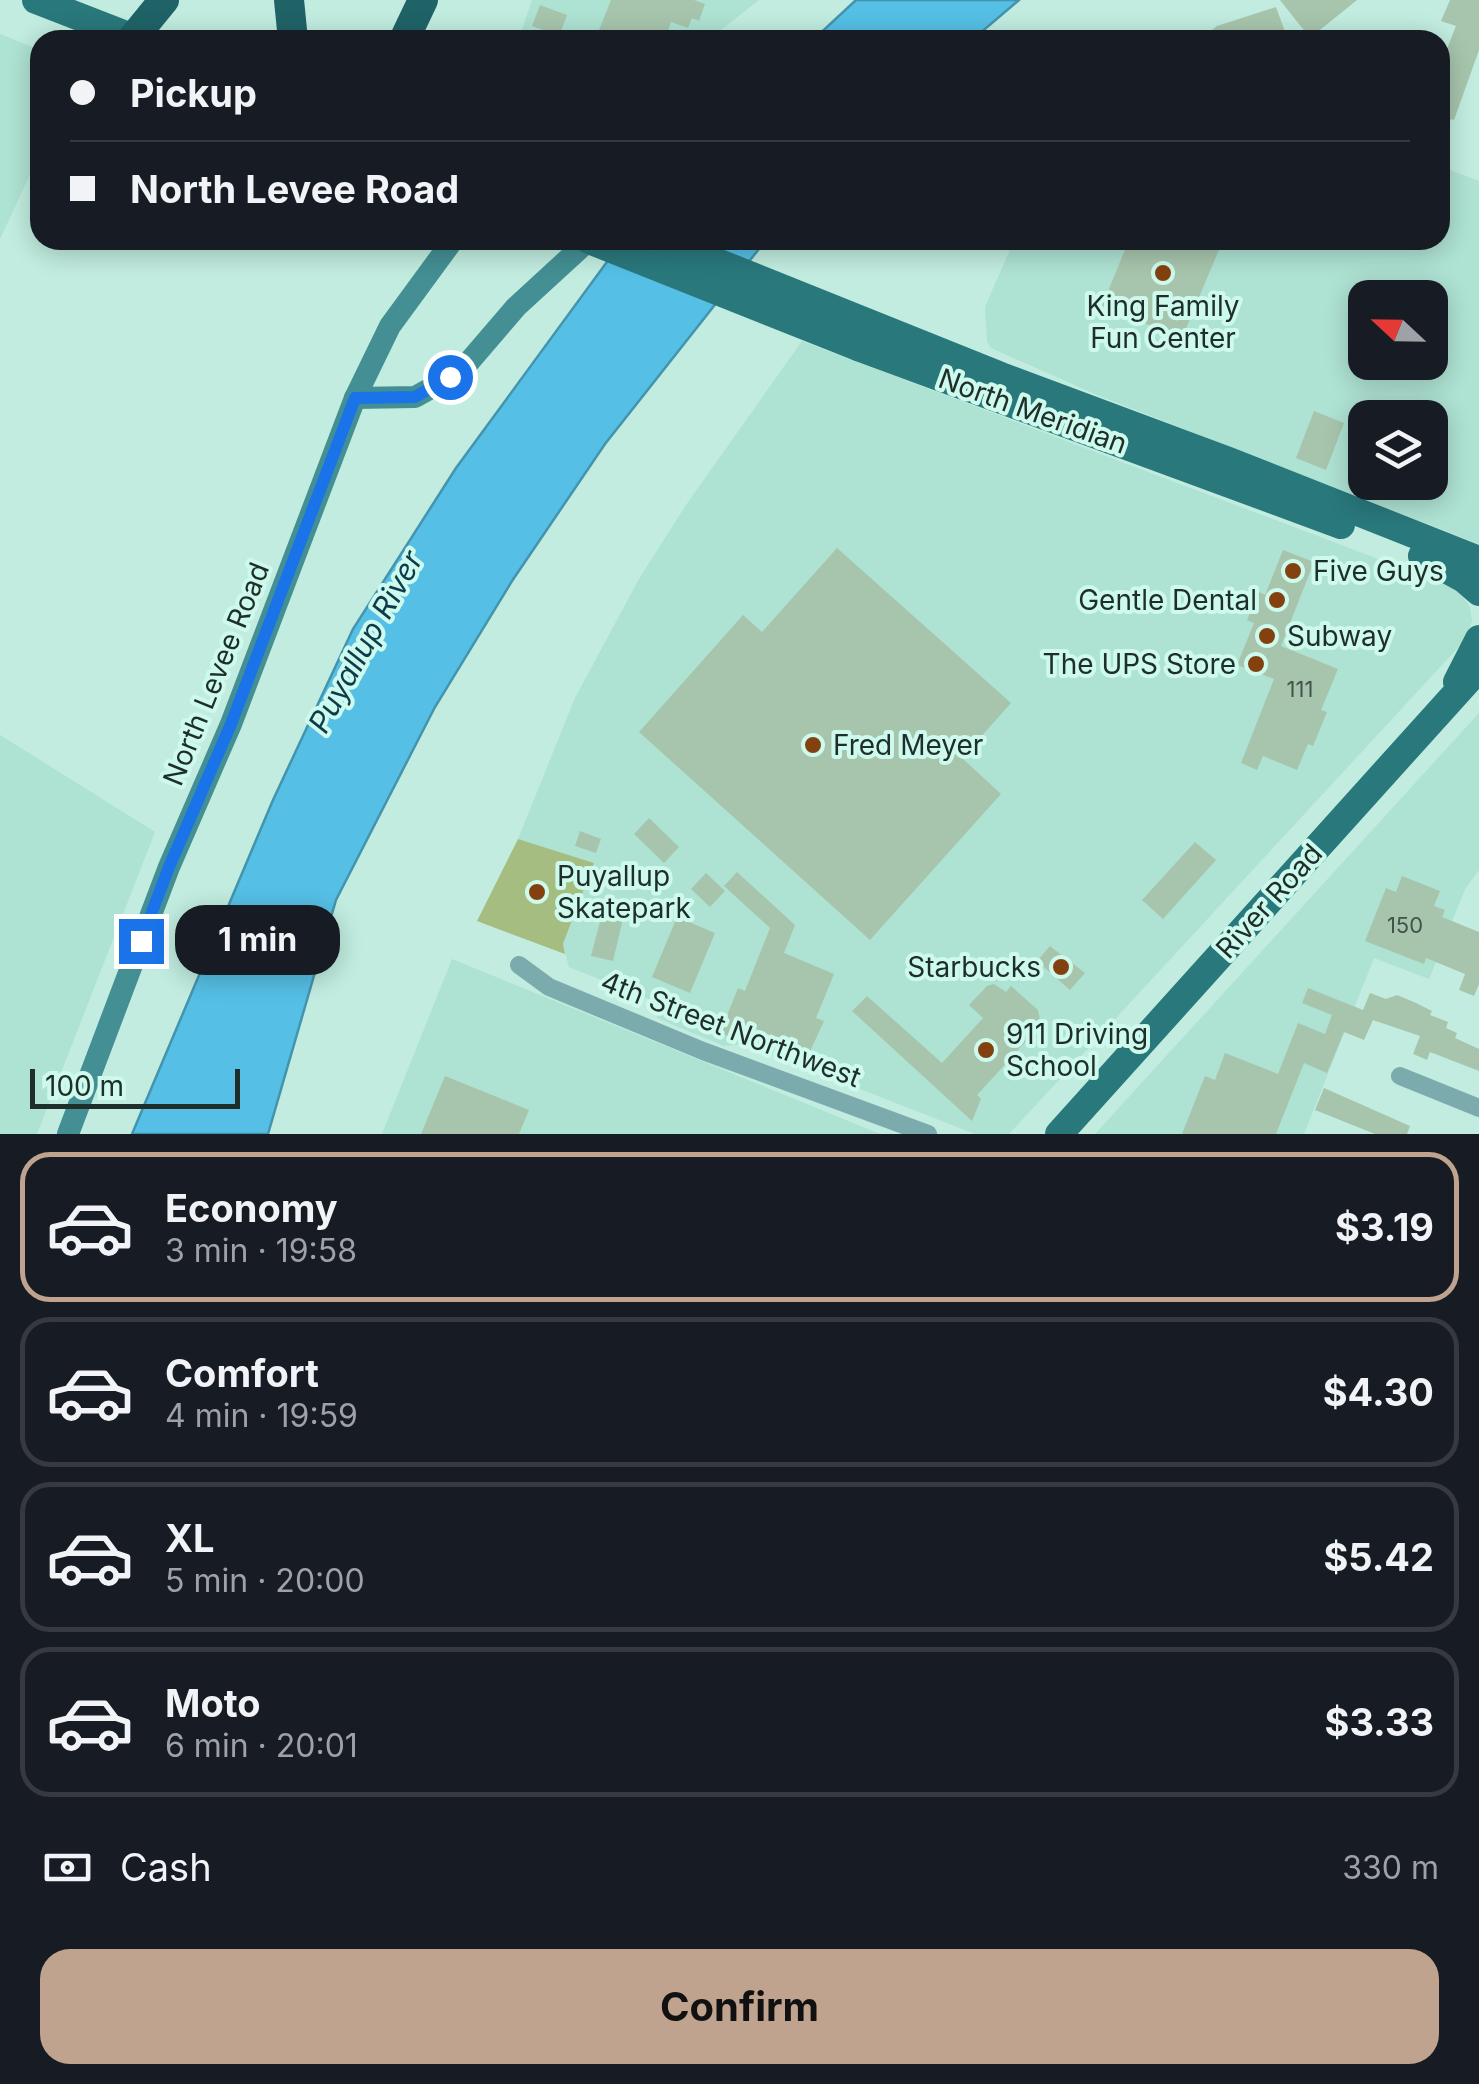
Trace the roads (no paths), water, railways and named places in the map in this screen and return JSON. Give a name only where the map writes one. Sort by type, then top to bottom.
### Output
[{"type":"highway","points":[[142,30],[164,0]]},
{"type":"highway","points":[[289,0],[292,30]]},
{"type":"highway","points":[[410,30],[427,0]]},
{"type":"highway","points":[[422,30],[427,0]]},
{"type":"main road","points":[[36,0],[113,30]]},
{"type":"main road","name":"North Meridian","points":[[614,250],[858,347],[1479,575]]},
{"type":"main road","name":"North Meridian","points":[[687,250],[1479,560]]},
{"type":"main road","points":[[1422,556],[1479,592]]},
{"type":"main road","points":[[1435,717],[1479,639]]},
{"type":"main road","name":"River Road","points":[[1059,1134],[1479,668]]},
{"type":"street","name":"North Levee Road","points":[[68,1134],[355,398],[390,326],[444,250]]},
{"type":"street","points":[[355,398],[415,397],[450,377],[516,307],[578,250]]},
{"type":"street","name":"4th Street Northwest","points":[[519,965],[549,988],[928,1134]]},
{"type":"street","points":[[1400,1076],[1479,1108]]},
{"type":"water","points":[[856,0],[1019,0],[984,30],[824,30]]},
{"type":"water","name":"Puyallup River","points":[[616,250],[758,250],[605,444],[512,581],[435,707],[336,900],[268,1134],[132,1134],[273,800],[353,629],[456,468]]},
{"type":"place","name":"King Family Fun Center","points":[[1163,273]]},
{"type":"place","name":"Five Guys","points":[[1293,571]]},
{"type":"place","name":"Gentle Dental","points":[[1277,600]]},
{"type":"place","name":"Subway","points":[[1267,636]]},
{"type":"place","name":"The UPS Store","points":[[1256,664]]},
{"type":"place","name":"Fred Meyer","points":[[813,745]]},
{"type":"place","name":"Puyallup Skatepark","points":[[537,892]]},
{"type":"place","name":"Starbucks","points":[[1061,967]]},
{"type":"place","name":"911 Driving School","points":[[986,1050]]}]
